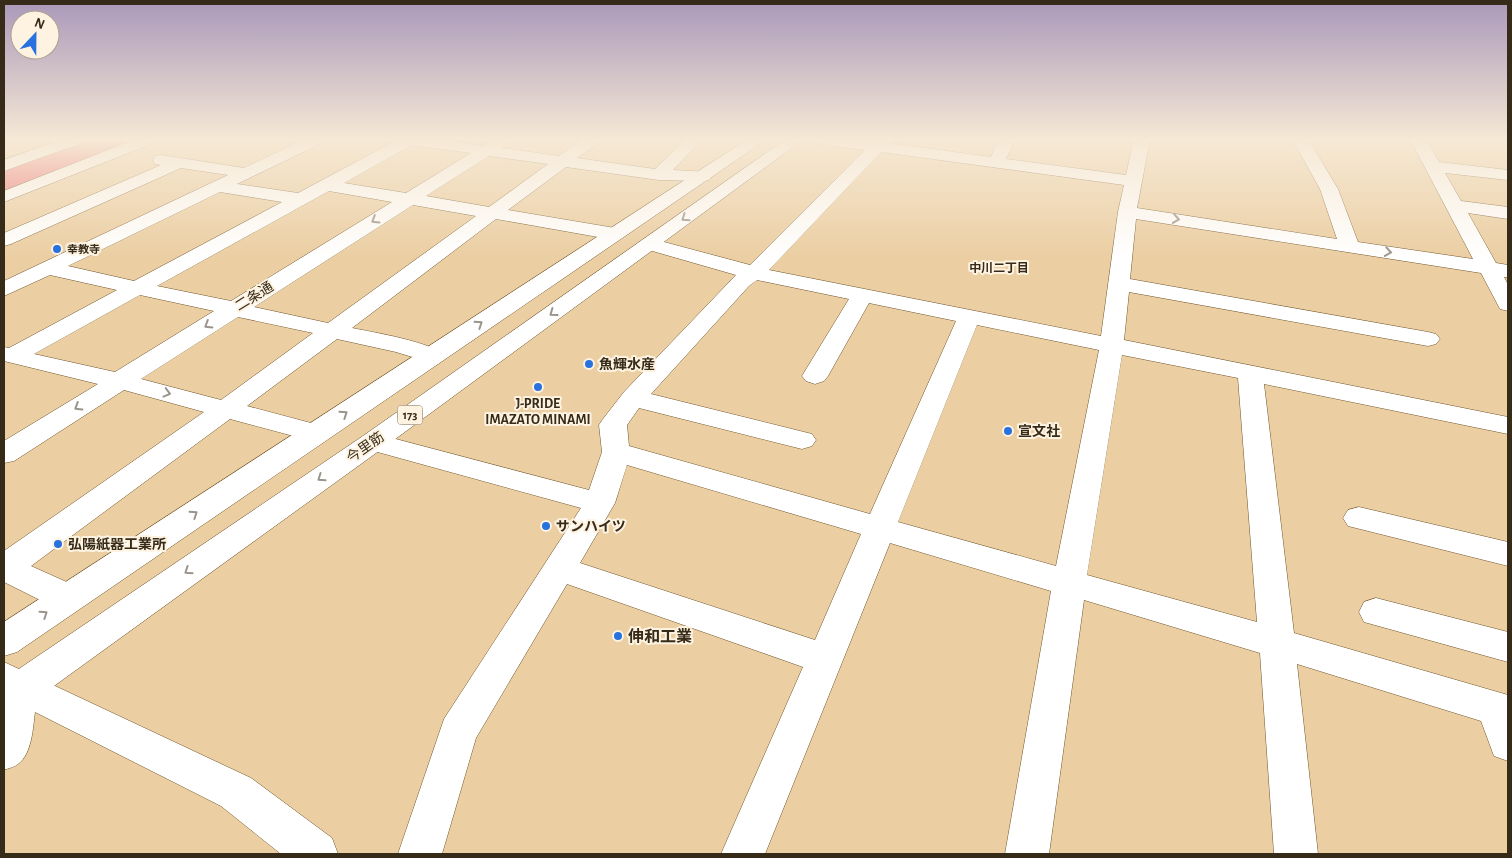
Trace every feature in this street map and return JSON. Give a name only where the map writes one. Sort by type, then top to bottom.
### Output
[{"type":"street","points":[[4,197],[49,179]]},
{"type":"street","points":[[4,240],[143,179]]},
{"type":"street","points":[[4,289],[233,179]]},
{"type":"street","points":[[8,354],[138,287],[337,179]]},
{"type":"street","name":"二条通","points":[[4,454],[440,179]]},
{"type":"street","points":[[68,598],[4,568],[226,409],[538,179]]},
{"type":"street","points":[[4,640],[698,179]]},
{"type":"street","name":"今里筋","points":[[10,688],[373,442],[740,179]]},
{"type":"street","points":[[420,854],[458,732],[600,503],[616,452],[613,425],[633,398],[741,281],[754,273],[846,179]]},
{"type":"street","points":[[1027,854],[1069,583],[1112,344],[1128,212],[1134,181],[1119,179]]},
{"type":"street","points":[[1323,179],[1329,189],[1350,246]]},
{"type":"street","points":[[1439,179],[1454,206],[1498,269],[1508,304]]},
{"type":"street","points":[[326,185],[615,234]]},
{"type":"street","points":[[219,186],[300,199]]},
{"type":"street","points":[[1454,206],[1508,213]]},
{"type":"street","points":[[1128,212],[1498,269]]},
{"type":"street","points":[[649,244],[754,273],[1508,425]]},
{"type":"street","points":[[48,268],[402,346],[432,356]]},
{"type":"street","points":[[1120,284],[1428,339]]},
{"type":"street","points":[[815,376],[863,294]]},
{"type":"street","points":[[743,854],[969,316]]},
{"type":"street","points":[[8,354],[120,381],[316,433]]},
{"type":"street","points":[[1250,372],[1296,854]]},
{"type":"street","points":[[633,398],[802,440]]},
{"type":"street","points":[[373,442],[600,503]]},
{"type":"street","points":[[616,452],[1277,643],[1505,721]]},
{"type":"street","points":[[1358,518],[1508,554]]},
{"type":"street","points":[[560,568],[825,658]]},
{"type":"street","points":[[1376,612],[1508,647]]},
{"type":"street","points":[[4,751],[9,745],[10,688],[236,792],[316,854]]},
{"type":"shaded area","points":[[4,179],[42,179],[4,194]]},
{"type":"place","name":"幸教寺","points":[[57,249]]},
{"type":"place","name":"魚輝水産","points":[[589,364]]},
{"type":"place","name":"J-PRIDE IMAZATO MINAMI","points":[[538,387]]},
{"type":"place","name":"宣文社","points":[[1008,431]]},
{"type":"place","name":"サンハイツ","points":[[546,526]]},
{"type":"place","name":"弘陽紙器工業所","points":[[58,544]]},
{"type":"place","name":"伸和工業","points":[[618,636]]},
{"type":"district","name":"中川二丁目","points":[[999,268]]}]
